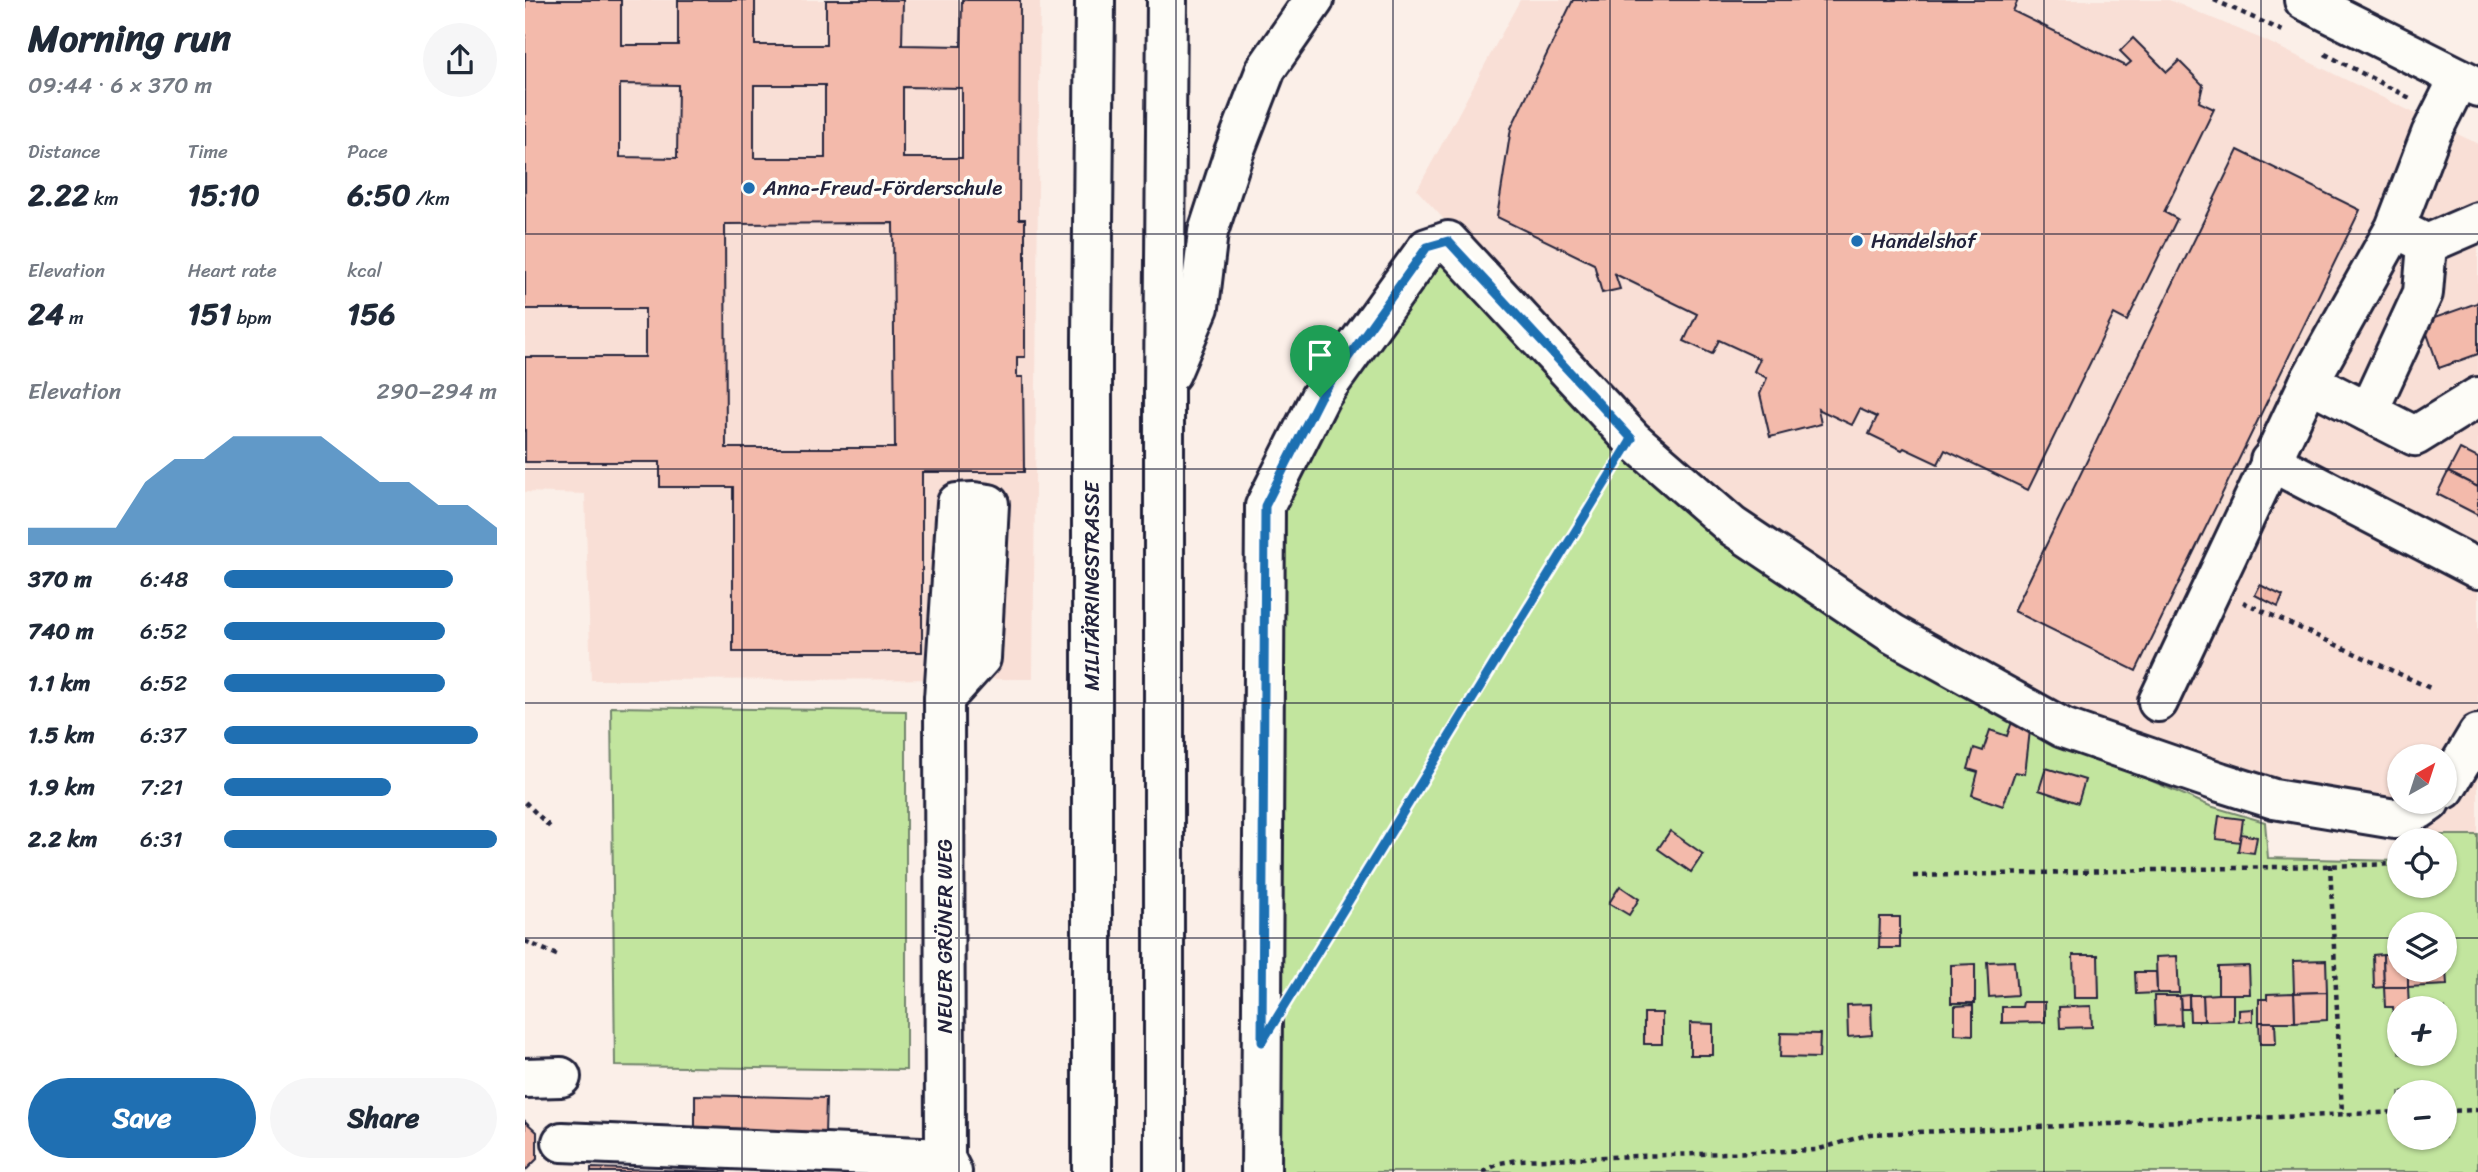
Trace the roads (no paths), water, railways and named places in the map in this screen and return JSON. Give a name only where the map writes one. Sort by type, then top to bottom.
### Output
[{"type":"main road","name":"MILITÄRRINGSTRASSE","points":[[1092,1172],[1092,339],[1095,0]]},
{"type":"main road","points":[[1164,1172],[1167,0]]},
{"type":"main road","points":[[1164,391],[1199,307],[1208,232],[1238,140],[1266,69],[1314,0]]},
{"type":"main road","points":[[2158,702],[2309,382],[2411,236],[2440,113],[2469,83],[2304,0]]},
{"type":"main road","points":[[2411,236],[2478,222]]},
{"type":"main road","points":[[2368,412],[2423,293],[2411,236]]},
{"type":"main road","points":[[1261,1172],[1265,506],[1320,397],[1427,247],[1448,241],[1632,439],[1732,526],[1893,635],[2063,727],[2220,782],[2274,799],[2395,819],[2409,814]]},
{"type":"main road","points":[[2309,382],[2415,436],[2478,397]]},
{"type":"main road","points":[[2270,461],[2478,569]]},
{"type":"main road","name":"NEUER GRÜNER WEG","points":[[944,699],[949,1165]]},
{"type":"main road","points":[[2457,769],[2478,734]]},
{"type":"main road","points":[[562,1142],[949,1165]]},
{"type":"place","name":"Anna-Freud-Förderschule","points":[[749,188]]},
{"type":"place","name":"Handelshof","points":[[1857,241]]}]
